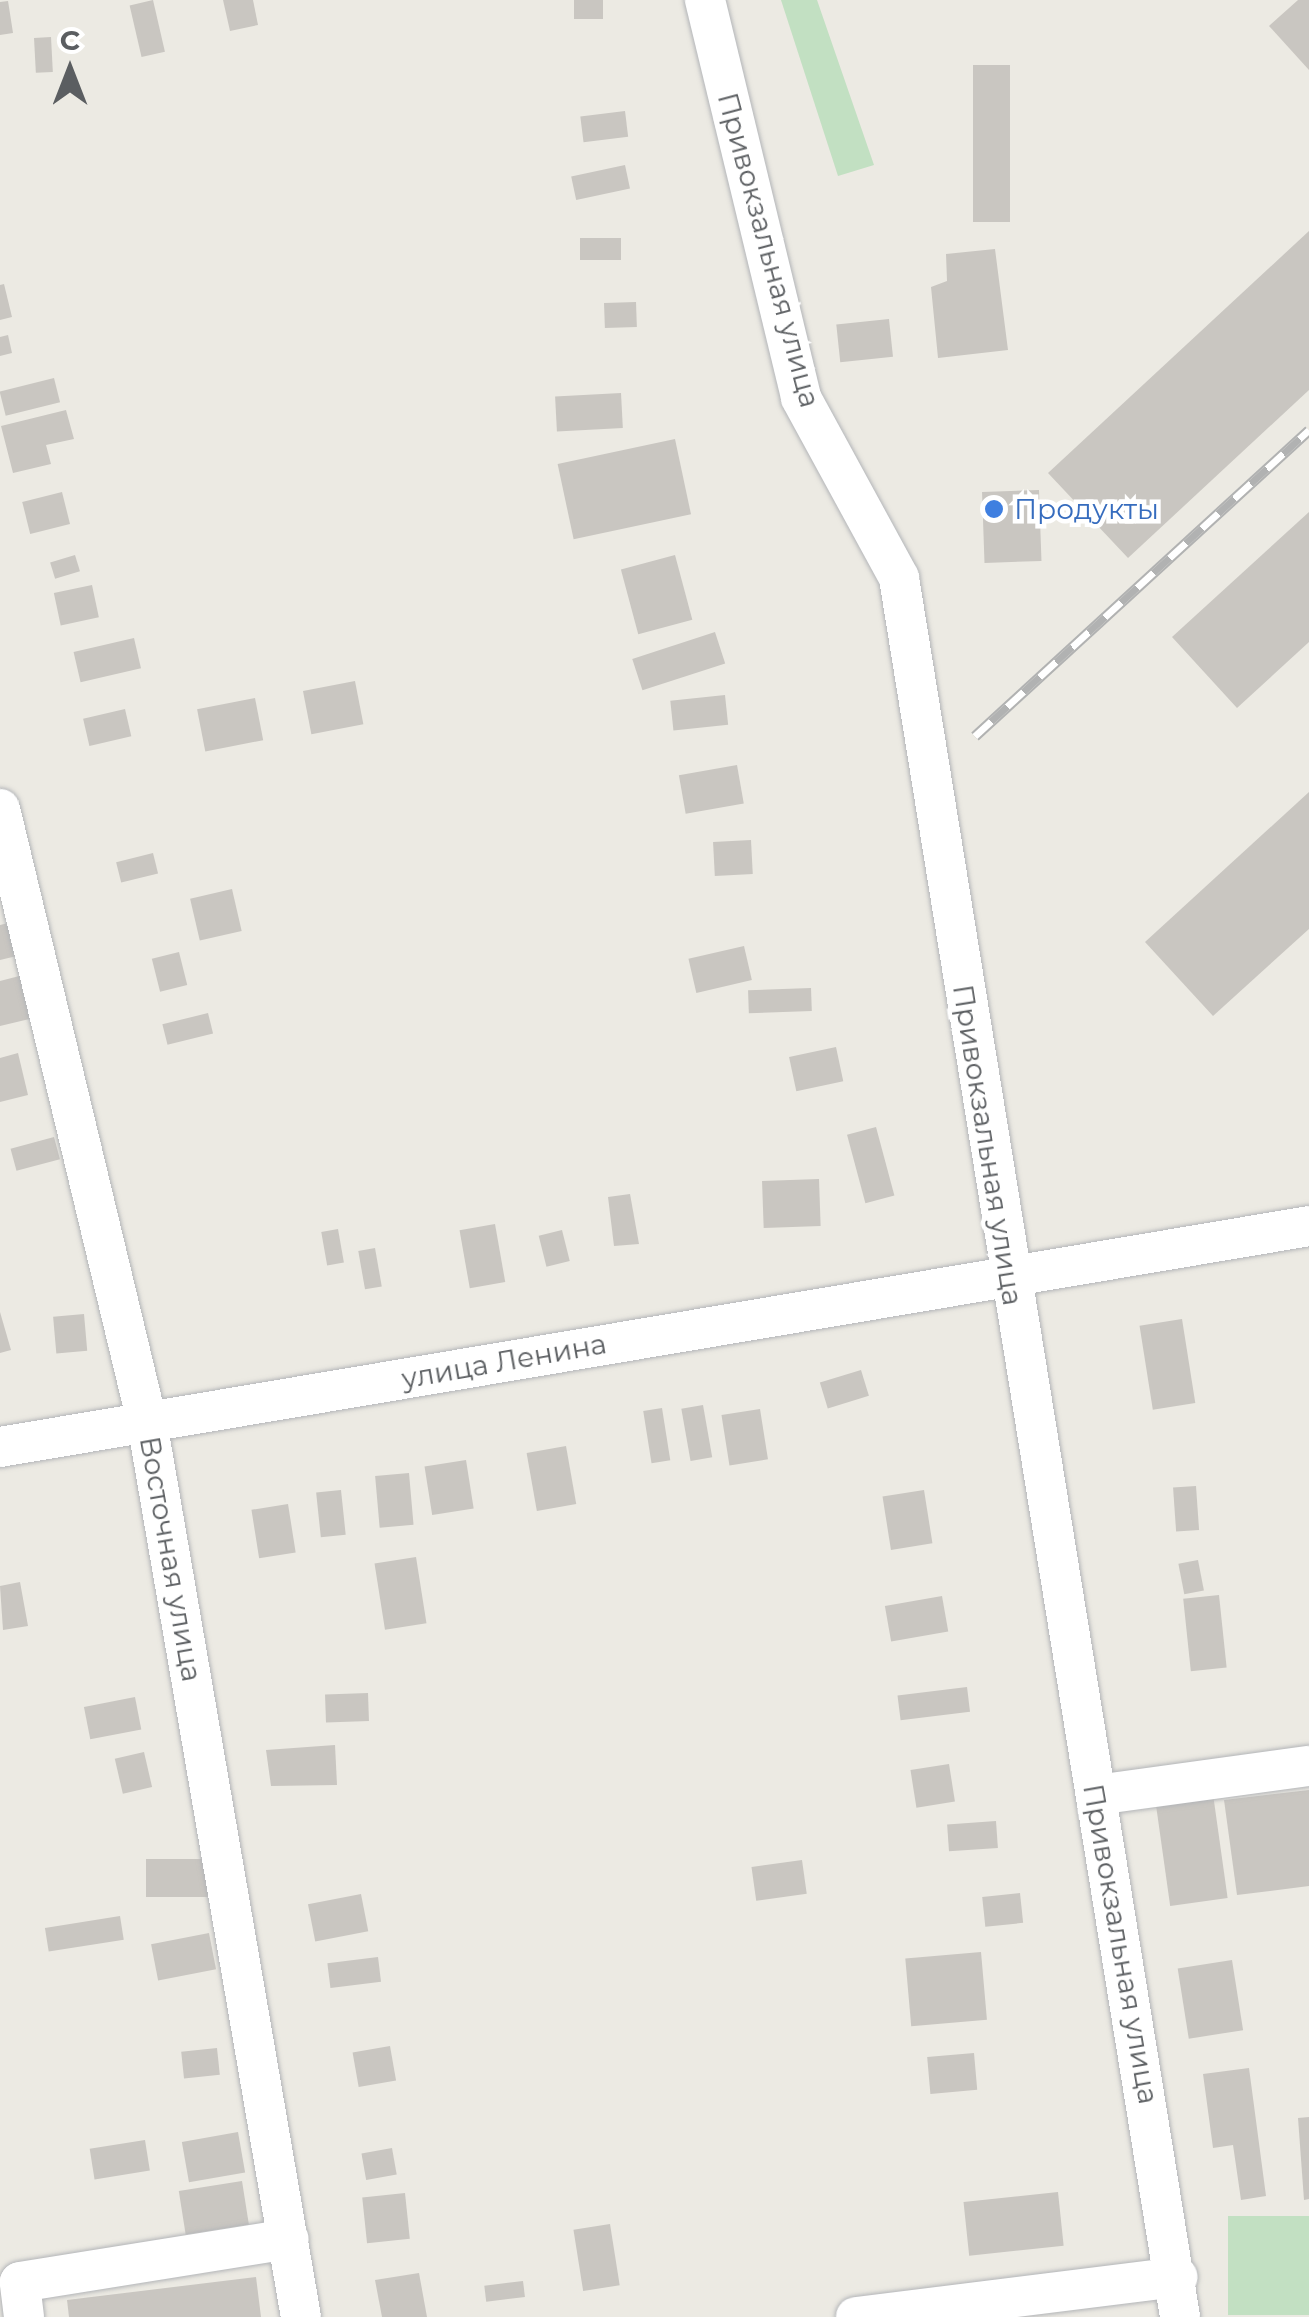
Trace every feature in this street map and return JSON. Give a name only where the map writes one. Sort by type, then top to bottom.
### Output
[{"type":"street","name":"Привокзальная улица","points":[[706,0],[801,398],[899,578],[1008,1274],[1178,2277],[1180,2317]]},
{"type":"street","name":"Восточная улица","points":[[0,809],[147,1422],[290,2239],[300,2317]]},
{"type":"street","name":"улица Ленина","points":[[0,1447],[1309,1226]]},
{"type":"street","points":[[1096,1796],[1309,1766]]},
{"type":"street","points":[[24,2317],[20,2282],[290,2239]]},
{"type":"street","points":[[856,2317],[1178,2277]]},
{"type":"green space","points":[[781,0],[817,0],[874,165],[838,176]]},
{"type":"green space","points":[[1228,2216],[1309,2216],[1309,2315],[1228,2315]]},
{"type":"building","points":[[153,0],[165,52],[142,57],[130,5]]},
{"type":"building","points":[[223,0],[253,0],[258,25],[230,31]]},
{"type":"building","points":[[574,0],[603,0],[603,19],[574,19]]},
{"type":"building","points":[[1298,0],[1309,0],[1309,70],[1269,26]]},
{"type":"building","points":[[8,1],[13,33],[0,35],[0,2]]},
{"type":"building","points":[[51,37],[53,72],[36,73],[34,38]]},
{"type":"building","points":[[973,65],[1010,65],[1010,222],[973,222]]},
{"type":"building","points":[[625,111],[628,137],[584,142],[580,116]]},
{"type":"building","points":[[625,165],[630,188],[576,200],[571,176]]},
{"type":"building","points":[[1309,231],[1309,390],[1128,558],[1048,473]]},
{"type":"building","points":[[580,238],[621,238],[621,260],[580,260]]},
{"type":"building","points":[[995,249],[1008,350],[938,358],[931,287],[947,281],[946,254]]},
{"type":"building","points":[[4,284],[12,317],[0,320],[0,285]]},
{"type":"building","points":[[636,302],[637,327],[605,328],[604,303]]},
{"type":"building","points":[[889,319],[893,357],[840,362],[836,325]]},
{"type":"building","points":[[8,335],[12,353],[0,356],[0,337]]},
{"type":"building","points":[[54,378],[60,402],[6,416],[0,391]]},
{"type":"building","points":[[621,393],[623,428],[557,431],[555,396]]},
{"type":"building","points":[[66,410],[74,439],[46,445],[51,464],[13,473],[1,426]]},
{"type":"building","points":[[675,439],[691,514],[574,539],[558,464]]},
{"type":"building","points":[[1039,490],[1041,561],[985,563],[982,492]]},
{"type":"building","points":[[62,492],[70,524],[30,534],[22,502]]},
{"type":"building","points":[[1309,512],[1309,642],[1237,708],[1172,637]]},
{"type":"building","points":[[75,555],[80,571],[55,579],[50,563]]},
{"type":"building","points":[[675,555],[692,620],[638,634],[621,569]]},
{"type":"building","points":[[92,585],[99,617],[61,625],[54,593]]},
{"type":"building","points":[[715,632],[725,663],[642,690],[632,659]]},
{"type":"building","points":[[134,638],[141,668],[81,682],[74,652]]},
{"type":"building","points":[[355,681],[363,724],[311,734],[303,691]]},
{"type":"building","points":[[725,695],[728,725],[673,731],[670,701]]},
{"type":"building","points":[[255,698],[263,740],[205,751],[197,709]]},
{"type":"building","points":[[125,709],[131,736],[89,746],[83,719]]},
{"type":"building","points":[[737,765],[744,803],[686,814],[679,775]]},
{"type":"building","points":[[1309,792],[1309,929],[1213,1016],[1145,942]]},
{"type":"building","points":[[751,840],[753,874],[715,876],[713,842]]},
{"type":"building","points":[[153,853],[158,873],[121,883],[116,862]]},
{"type":"building","points":[[232,889],[242,931],[200,941],[190,899]]},
{"type":"building","points":[[17,921],[25,954],[0,960],[0,925]]},
{"type":"building","points":[[744,946],[752,980],[696,993],[688,959]]},
{"type":"building","points":[[179,952],[187,985],[160,992],[152,959]]},
{"type":"building","points":[[31,973],[42,1016],[0,1026],[0,981]]},
{"type":"building","points":[[811,988],[812,1011],[749,1013],[748,990]]},
{"type":"building","points":[[208,1013],[213,1033],[167,1045],[162,1024]]},
{"type":"building","points":[[836,1047],[843,1081],[796,1091],[789,1057]]},
{"type":"building","points":[[18,1053],[28,1095],[0,1102],[0,1058]]},
{"type":"building","points":[[876,1127],[894,1196],[865,1203],[847,1135]]},
{"type":"building","points":[[54,1137],[60,1159],[16,1171],[11,1149]]},
{"type":"building","points":[[819,1179],[821,1226],[764,1228],[762,1181]]},
{"type":"building","points":[[630,1194],[639,1244],[614,1246],[608,1197]]},
{"type":"building","points":[[495,1224],[505,1282],[470,1288],[460,1230]]},
{"type":"building","points":[[338,1229],[344,1262],[327,1265],[321,1232]]},
{"type":"building","points":[[562,1230],[570,1261],[546,1267],[539,1236]]},
{"type":"building","points":[[375,1248],[382,1286],[365,1289],[358,1251]]},
{"type":"building","points":[[0,1312],[11,1350],[0,1353]]},
{"type":"building","points":[[84,1314],[87,1351],[56,1354],[53,1317]]},
{"type":"building","points":[[1182,1319],[1195,1403],[1153,1410],[1140,1326]]},
{"type":"building","points":[[861,1370],[869,1396],[828,1408],[820,1383]]},
{"type":"building","points":[[703,1405],[712,1457],[691,1461],[681,1409]]},
{"type":"building","points":[[662,1408],[670,1460],[652,1463],[643,1411]]},
{"type":"building","points":[[760,1409],[768,1459],[729,1465],[721,1415]]},
{"type":"building","points":[[566,1446],[576,1504],[537,1511],[527,1453]]},
{"type":"building","points":[[466,1460],[474,1508],[432,1515],[425,1467]]},
{"type":"building","points":[[409,1473],[414,1525],[380,1528],[375,1476]]},
{"type":"building","points":[[1196,1486],[1199,1530],[1176,1531],[1173,1488]]},
{"type":"building","points":[[341,1490],[346,1535],[321,1537],[316,1493]]},
{"type":"building","points":[[924,1490],[932,1543],[891,1550],[883,1497]]},
{"type":"building","points":[[288,1504],[296,1552],[259,1558],[251,1510]]},
{"type":"building","points":[[416,1557],[426,1623],[385,1630],[375,1564]]},
{"type":"building","points":[[1198,1560],[1204,1590],[1184,1594],[1178,1564]]},
{"type":"building","points":[[20,1582],[28,1626],[3,1630],[0,1586]]},
{"type":"building","points":[[1219,1595],[1227,1668],[1191,1671],[1183,1599]]},
{"type":"building","points":[[942,1596],[948,1631],[891,1642],[885,1606]]},
{"type":"building","points":[[967,1687],[970,1712],[901,1720],[898,1696]]},
{"type":"building","points":[[368,1693],[369,1721],[326,1722],[325,1695]]},
{"type":"building","points":[[135,1697],[141,1729],[90,1739],[84,1707]]},
{"type":"building","points":[[335,1745],[337,1785],[271,1786],[266,1750]]},
{"type":"building","points":[[144,1752],[152,1787],[123,1794],[115,1759]]},
{"type":"building","points":[[949,1764],[955,1802],[916,1808],[910,1770]]},
{"type":"building","points":[[1309,1790],[1309,1886],[1237,1895],[1224,1800]]},
{"type":"building","points":[[1213,1794],[1228,1898],[1170,1906],[1156,1802]]},
{"type":"building","points":[[996,1821],[998,1848],[949,1851],[947,1824]]},
{"type":"building","points":[[146,1859],[208,1859],[208,1897],[146,1897]]},
{"type":"building","points":[[802,1860],[807,1894],[756,1901],[751,1867]]},
{"type":"building","points":[[1020,1893],[1023,1923],[985,1927],[982,1897]]},
{"type":"building","points":[[361,1894],[368,1931],[315,1942],[308,1904]]},
{"type":"building","points":[[120,1916],[124,1940],[49,1952],[45,1928]]},
{"type":"building","points":[[209,1933],[216,1969],[158,1981],[151,1944]]},
{"type":"building","points":[[981,1952],[987,2020],[911,2026],[905,1959]]},
{"type":"building","points":[[378,1957],[381,1982],[330,1988],[327,1963]]},
{"type":"building","points":[[1232,1960],[1243,2030],[1189,2039],[1178,1969]]},
{"type":"building","points":[[390,2046],[396,2080],[359,2087],[353,2053]]},
{"type":"building","points":[[217,2048],[220,2075],[184,2079],[181,2052]]},
{"type":"building","points":[[974,2053],[977,2090],[930,2094],[927,2057]]},
{"type":"building","points":[[1249,2068],[1266,2196],[1241,2200],[1233,2145],[1213,2148],[1203,2074]]},
{"type":"building","points":[[1309,2117],[1309,2199],[1304,2200],[1298,2118]]},
{"type":"building","points":[[238,2132],[245,2172],[189,2182],[182,2142]]},
{"type":"building","points":[[145,2140],[150,2171],[95,2179],[90,2149]]},
{"type":"building","points":[[392,2148],[397,2175],[366,2180],[361,2153]]},
{"type":"building","points":[[242,2181],[249,2224],[186,2234],[179,2191]]},
{"type":"building","points":[[1058,2192],[1064,2246],[969,2256],[964,2202]]},
{"type":"building","points":[[405,2193],[410,2239],[367,2243],[362,2197]]},
{"type":"building","points":[[610,2224],[620,2285],[583,2291],[573,2230]]},
{"type":"building","points":[[419,2273],[427,2317],[382,2317],[375,2280]]},
{"type":"building","points":[[256,2277],[261,2317],[69,2317],[67,2300]]},
{"type":"building","points":[[523,2281],[525,2297],[486,2302],[484,2286]]},
{"type":"railway","points":[[975,736],[1309,430]]},
{"type":"place","name":"Продукты","points":[[994,509]]}]
